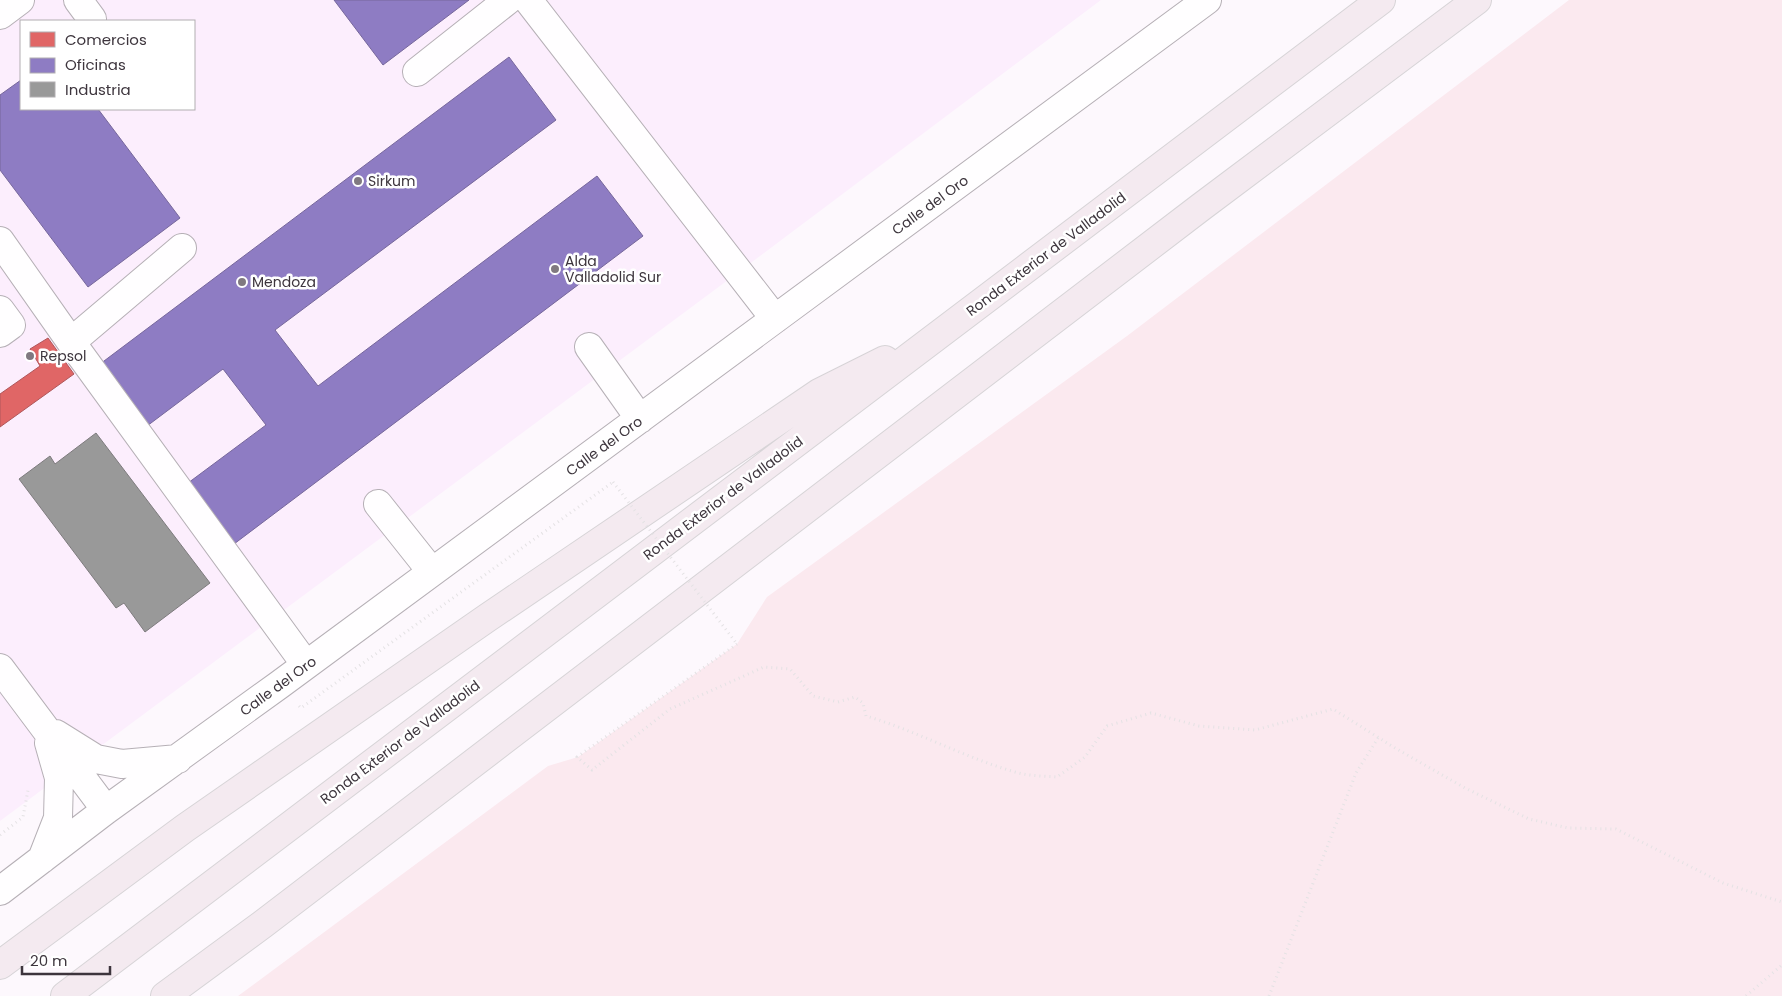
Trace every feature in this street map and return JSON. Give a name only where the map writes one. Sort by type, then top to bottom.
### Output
[{"type":"highway","name":"Ronda Exterior de Valladolid","points":[[65,996],[1381,0]]},
{"type":"highway","points":[[165,996],[263,924],[1178,225],[1477,0]]},
{"type":"highway","points":[[0,964],[209,811],[487,618],[820,393],[945,331]]},
{"type":"highway","points":[[178,996],[263,924]]},
{"type":"street","points":[[0,15],[20,0]]},
{"type":"street","points":[[417,72],[508,0]]},
{"type":"street","points":[[528,0],[775,319]]},
{"type":"street","name":"Calle del Oro","points":[[0,891],[106,810],[279,685],[1207,0]]},
{"type":"street","points":[[0,241],[71,342],[306,665]]},
{"type":"street","points":[[71,342],[182,248]]},
{"type":"street","points":[[0,310],[11,325],[0,333]]},
{"type":"street","points":[[589,347],[640,419]]},
{"type":"street","points":[[378,504],[432,572]]},
{"type":"street","points":[[0,668],[106,810]]},
{"type":"street","points":[[44,727],[96,759],[122,764],[178,759]]},
{"type":"street","points":[[42,859],[58,818],[59,778],[44,727]]},
{"type":"path","points":[[279,685],[300,708],[613,482],[737,644],[578,757],[592,770],[670,708],[764,667],[790,670],[813,696],[838,702],[855,697],[863,703],[866,716],[893,724],[947,749],[1016,773],[1057,777],[1085,757],[1107,726],[1151,713],[1199,726],[1255,730],[1334,709],[1378,738],[1465,788],[1528,819],[1568,828],[1616,829],[1723,883],[1782,902]]},
{"type":"path","points":[[1268,996],[1356,773],[1378,738]]},
{"type":"path","points":[[0,835],[23,817],[30,776],[54,763]]},
{"type":"path","points":[[1746,996],[1782,965]]},
{"type":"shaded area","points":[[0,0],[1101,0],[0,821]]},
{"type":"shaded area","points":[[1569,0],[1782,0],[1782,996],[238,996],[548,766],[578,757],[737,644],[767,597],[1127,336]]},
{"type":"building: Comercios","points":[[48,338],[74,374],[0,427],[0,394],[40,366],[30,349]]},
{"type":"building: Oficinas","points":[[334,0],[469,0],[383,65]]},
{"type":"building: Oficinas","points":[[509,57],[556,120],[275,330],[318,386],[597,176],[643,236],[234,544],[188,483],[266,425],[223,369],[147,426],[100,364]]},
{"type":"building: Oficinas","points":[[20,81],[20,110],[99,110],[180,218],[88,287],[0,170],[0,95]]},
{"type":"building: Industria","points":[[96,433],[210,583],[145,632],[124,603],[116,608],[19,479],[50,456],[55,464]]},
{"type":"place","name":"Sirkum","points":[[358,181]]},
{"type":"place","name":"Alda Valladolid Sur","points":[[555,269]]},
{"type":"place","name":"Mendoza","points":[[242,282]]},
{"type":"place","name":"Repsol","points":[[30,356]]}]
